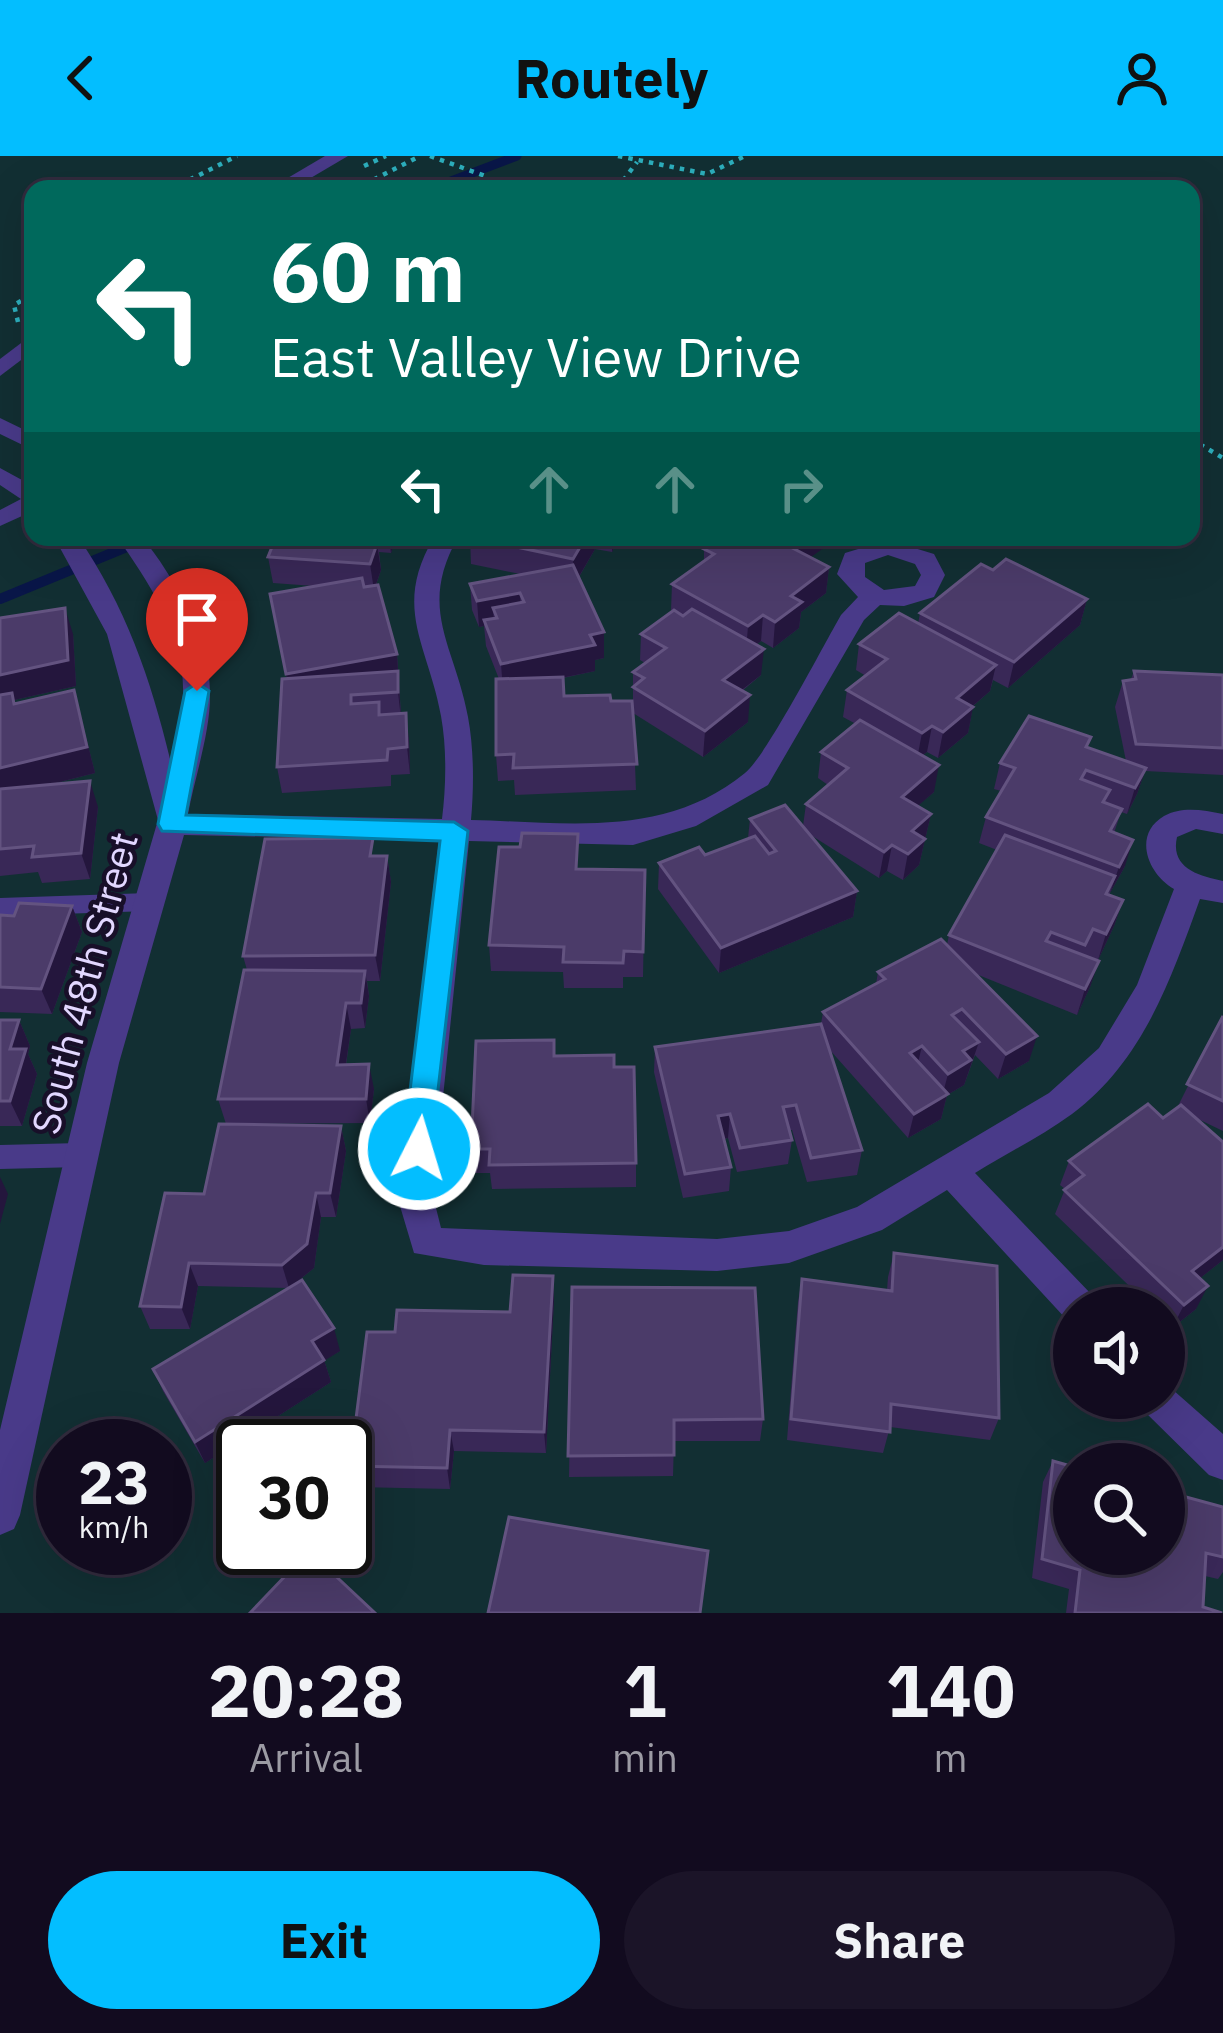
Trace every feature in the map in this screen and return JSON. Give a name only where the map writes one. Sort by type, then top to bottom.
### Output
[{"type":"street","points":[[295,180],[339,156]]},
{"type":"street","points":[[0,371],[24,336]]},
{"type":"street","name":"South 48th Street","points":[[73,546],[102,589],[127,647],[172,824]]},
{"type":"street","name":"South 48th Street","points":[[0,1515],[80,1155],[172,824],[197,691],[181,623],[156,572],[136,546]]},
{"type":"street","points":[[441,546],[431,563],[424,608],[455,718],[459,794],[415,1196],[428,1242],[484,1249],[717,1255],[789,1247],[869,1219],[1061,1103],[1111,1057],[1207,889],[1165,868],[1158,856],[1160,834],[1181,820],[1223,824]]},
{"type":"street","points":[[172,824],[633,834],[686,818],[758,778],[854,615],[875,596]]},
{"type":"street","points":[[950,1170],[1059,1287]]},
{"type":"street","points":[[1176,1419],[1223,1460]]},
{"type":"lane","points":[[0,907],[149,902]]},
{"type":"lane","points":[[0,1157],[80,1155]]},
{"type":"path","points":[[184,180],[237,156]]},
{"type":"path","points":[[373,180],[420,156]]},
{"type":"path","points":[[430,156],[488,176]]},
{"type":"path","points":[[618,156],[707,174],[745,156]]},
{"type":"path","points":[[623,180],[637,162]]},
{"type":"path","points":[[24,300],[12,309],[24,327]]},
{"type":"green space","points":[[0,156],[1223,156],[1223,1613],[0,1613]]},
{"type":"building","points":[[272,546],[376,546],[370,564],[268,557]]},
{"type":"building","points":[[512,546],[581,546],[573,559]]},
{"type":"building","points":[[788,546],[829,567],[791,596],[802,602],[775,622],[763,615],[748,626],[672,584],[714,554],[704,549]]},
{"type":"building","points":[[1006,559],[1087,599],[1014,662],[920,613],[981,564],[993,570]]},
{"type":"building","points":[[573,565],[604,632],[590,635],[595,645],[501,664],[484,620],[497,618],[493,608],[524,602],[520,593],[477,601],[470,584]]},
{"type":"building","points":[[362,578],[364,587],[378,585],[397,654],[286,674],[270,594]]},
{"type":"building","points":[[65,608],[68,660],[0,675],[0,618]]},
{"type":"building","points":[[692,609],[764,649],[723,680],[750,695],[705,731],[633,687],[644,678],[633,672],[666,648],[641,634],[674,610],[683,616]]},
{"type":"building","points":[[899,613],[996,665],[957,698],[973,707],[943,732],[932,726],[922,733],[847,690],[887,659],[859,644]]},
{"type":"building","points":[[398,671],[398,692],[351,695],[351,704],[379,702],[379,715],[406,713],[407,747],[388,749],[387,760],[277,767],[282,679]]},
{"type":"building","points":[[1134,671],[1223,675],[1223,748],[1136,744],[1123,681],[1136,679]]},
{"type":"building","points":[[563,677],[564,696],[610,695],[611,701],[632,701],[637,764],[513,768],[514,754],[496,755],[496,679]]},
{"type":"building","points":[[74,690],[87,747],[0,768],[0,695],[12,693],[14,704]]},
{"type":"building","points":[[1029,716],[1091,737],[1086,747],[1146,768],[1135,788],[1086,770],[1081,779],[1110,790],[1103,802],[1122,809],[1110,831],[1133,840],[1119,867],[986,817],[1015,768],[1000,763]]},
{"type":"building","points":[[860,720],[939,765],[902,797],[931,814],[912,831],[925,839],[908,854],[892,845],[884,852],[806,804],[848,768],[821,752]]},
{"type":"building","points":[[90,781],[81,853],[32,857],[34,846],[0,849],[0,789]]},
{"type":"building","points":[[785,805],[857,891],[721,948],[659,863],[699,847],[705,855],[755,836],[769,854],[776,851],[750,819]]},
{"type":"building","points":[[522,833],[578,834],[576,869],[645,870],[643,952],[624,951],[623,963],[563,962],[564,947],[489,945],[499,847],[520,847]]},
{"type":"building","points":[[1005,835],[1115,876],[1106,894],[1123,900],[1106,934],[1093,929],[1085,945],[1051,932],[1046,941],[1099,961],[1085,989],[949,935]]},
{"type":"building","points":[[373,838],[370,856],[387,856],[375,955],[243,956],[265,839]]},
{"type":"building","points":[[19,903],[72,906],[41,989],[0,987],[0,915],[14,916]]},
{"type":"building","points":[[941,939],[1037,1036],[1006,1054],[962,1009],[952,1015],[979,1042],[963,1051],[971,1060],[948,1074],[922,1046],[910,1053],[948,1094],[914,1114],[823,1012],[885,979],[878,972]]},
{"type":"building","points":[[244,970],[365,971],[361,1003],[346,1003],[337,1065],[369,1064],[366,1099],[218,1099]]},
{"type":"building","points":[[1223,1016],[1223,1101],[1187,1084]]},
{"type":"building","points":[[0,1020],[19,1020],[10,1049],[26,1049],[10,1101],[0,1101]]},
{"type":"building","points":[[821,1024],[862,1150],[811,1158],[796,1105],[783,1107],[792,1140],[740,1148],[730,1114],[718,1116],[731,1167],[685,1174],[655,1047]]},
{"type":"building","points":[[554,1040],[554,1056],[614,1055],[614,1067],[634,1067],[636,1163],[489,1165],[490,1149],[471,1149],[476,1041]]},
{"type":"building","points":[[1148,1104],[1163,1118],[1181,1105],[1223,1142],[1223,1247],[1192,1271],[1208,1286],[1185,1304],[1185,1287],[1165,1287],[1064,1190],[1084,1175],[1069,1161]]},
{"type":"building","points":[[219,1124],[341,1126],[330,1193],[316,1193],[307,1244],[282,1265],[189,1263],[181,1307],[140,1306],[165,1193],[204,1194]]},
{"type":"building","points":[[894,1253],[997,1266],[999,1418],[891,1404],[890,1432],[791,1419],[802,1279],[892,1291]]},
{"type":"building","points":[[513,1275],[553,1276],[544,1432],[450,1430],[447,1468],[372,1466],[372,1419],[356,1419],[367,1332],[395,1332],[397,1310],[510,1312]]},
{"type":"building","points":[[302,1280],[334,1328],[312,1341],[324,1360],[231,1419],[216,1419],[216,1429],[195,1442],[192,1419],[182,1419],[153,1369]]},
{"type":"building","points":[[572,1287],[755,1288],[763,1419],[674,1420],[674,1455],[568,1456]]},
{"type":"building","points":[[1053,1461],[1053,1562],[1042,1559]]},
{"type":"building","points":[[1185,1497],[1223,1507],[1223,1557],[1206,1553],[1203,1607],[1222,1613],[1075,1613],[1079,1575],[1185,1575]]},
{"type":"building","points":[[509,1517],[708,1551],[700,1613],[488,1613]]},
{"type":"building","points":[[286,1575],[335,1575],[375,1613],[250,1613]]},
{"type":"waterway","points":[[454,180],[517,156]]},
{"type":"waterway","points":[[0,599],[129,546]]},
{"type":"route","points":[[197,691],[172,824],[454,831],[419,1149]]}]
